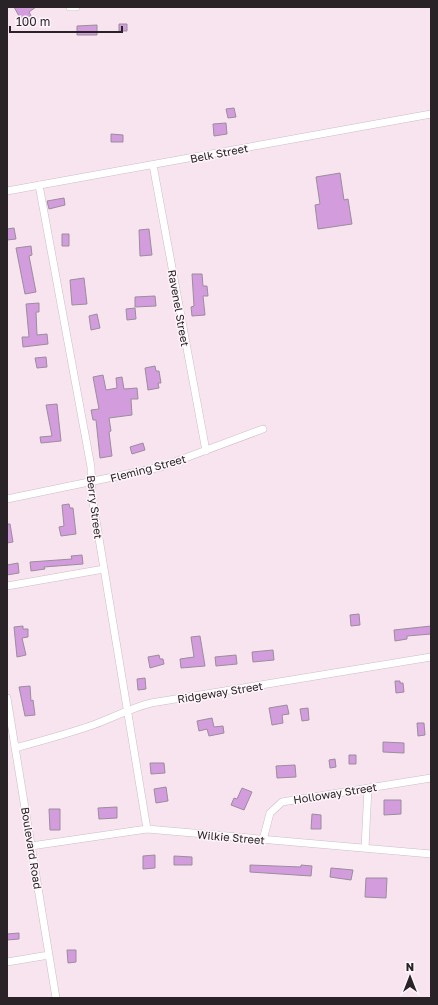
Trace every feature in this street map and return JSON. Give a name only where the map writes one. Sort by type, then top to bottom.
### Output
[{"type":"street","points":[[70,7],[76,7]]},
{"type":"street","name":"Belk Street","points":[[7,191],[431,114]]},
{"type":"street","name":"Ravenel Street","points":[[153,165],[206,451]]},
{"type":"street","name":"Berry Street","points":[[40,185],[91,467],[91,483],[104,569],[147,830]]},
{"type":"street","name":"Fleming Street","points":[[7,499],[91,483],[161,467],[263,429]]},
{"type":"street","points":[[7,586],[104,569]]},
{"type":"street","name":"Ridgeway Street","points":[[15,748],[56,738],[138,706],[431,657]]},
{"type":"street","name":"Boulevard Road","points":[[7,698],[56,998]]},
{"type":"street","name":"Holloway Street","points":[[263,840],[270,813],[278,804],[288,801],[431,778]]},
{"type":"street","points":[[364,848],[368,788]]},
{"type":"street","name":"Wilkie Street","points":[[31,846],[147,830],[431,854]]},
{"type":"street","points":[[7,962],[49,955]]},
{"type":"building","points":[[14,7],[36,7],[29,12],[33,19],[24,25]]},
{"type":"building","points":[[119,24],[127,24],[127,31],[119,31]]},
{"type":"building","points":[[97,25],[97,35],[77,35],[77,26]]},
{"type":"building","points":[[234,108],[236,117],[228,118],[226,109]]},
{"type":"building","points":[[226,123],[227,134],[214,136],[213,124]]},
{"type":"building","points":[[111,134],[123,135],[123,142],[111,142]]},
{"type":"building","points":[[340,173],[344,200],[348,199],[352,224],[318,229],[315,205],[320,204],[316,177]]},
{"type":"building","points":[[64,198],[65,205],[49,209],[47,201]]},
{"type":"building","points":[[14,228],[16,239],[7,240],[7,229]]},
{"type":"building","points":[[149,229],[152,255],[140,256],[139,230]]},
{"type":"building","points":[[62,234],[69,234],[69,246],[62,246]]},
{"type":"building","points":[[31,246],[32,255],[29,256],[36,292],[25,294],[16,248]]},
{"type":"building","points":[[192,274],[202,274],[203,286],[207,286],[208,296],[203,296],[205,315],[192,316],[191,307],[194,306]]},
{"type":"building","points":[[84,278],[87,304],[72,305],[70,280]]},
{"type":"building","points":[[155,296],[156,306],[135,307],[135,297]]},
{"type":"building","points":[[39,303],[39,312],[36,312],[37,335],[47,334],[48,344],[23,347],[22,337],[29,337],[26,304]]},
{"type":"building","points":[[135,308],[136,319],[127,320],[126,309]]},
{"type":"building","points":[[97,314],[100,328],[91,330],[89,316]]},
{"type":"building","points":[[46,357],[47,367],[37,368],[35,358]]},
{"type":"building","points":[[155,366],[156,371],[159,371],[161,383],[158,383],[159,388],[148,390],[145,368]]},
{"type":"building","points":[[103,375],[106,390],[117,388],[116,378],[122,377],[124,389],[137,388],[138,399],[131,399],[132,415],[109,418],[112,456],[100,458],[96,420],[93,420],[91,410],[99,409],[93,377]]},
{"type":"building","points":[[57,404],[61,441],[41,443],[40,437],[52,436],[46,405]]},
{"type":"building","points":[[143,443],[145,450],[132,454],[130,447]]},
{"type":"building","points":[[69,504],[70,508],[73,508],[76,534],[61,536],[59,527],[64,526],[62,505]]},
{"type":"building","points":[[7,524],[10,524],[13,542],[7,543]]},
{"type":"building","points":[[82,555],[83,564],[44,567],[45,569],[31,571],[30,562],[72,559],[71,556]]},
{"type":"building","points":[[18,563],[19,573],[7,575],[7,565]]},
{"type":"building","points":[[359,614],[360,625],[351,626],[350,615]]},
{"type":"building","points":[[23,626],[23,629],[28,629],[28,637],[22,638],[26,655],[17,657],[14,627]]},
{"type":"building","points":[[431,626],[431,634],[407,636],[407,639],[395,641],[394,630]]},
{"type":"building","points":[[200,636],[205,666],[181,668],[180,659],[194,657],[191,637]]},
{"type":"building","points":[[273,650],[274,660],[253,662],[252,652]]},
{"type":"building","points":[[159,655],[160,659],[163,659],[164,664],[150,668],[148,657]]},
{"type":"building","points":[[236,655],[237,664],[216,666],[215,657]]},
{"type":"building","points":[[145,678],[146,689],[138,690],[137,679]]},
{"type":"building","points":[[395,681],[400,681],[400,683],[403,683],[404,692],[396,693]]},
{"type":"building","points":[[30,686],[31,701],[33,700],[35,715],[25,716],[19,687]]},
{"type":"building","points":[[287,705],[289,714],[282,715],[283,723],[272,725],[269,708]]},
{"type":"building","points":[[308,708],[309,720],[302,721],[300,709]]},
{"type":"building","points":[[212,718],[214,727],[223,726],[224,733],[209,736],[207,729],[199,731],[197,721]]},
{"type":"building","points":[[417,723],[424,723],[425,735],[418,736]]},
{"type":"building","points":[[383,742],[404,743],[404,753],[383,752]]},
{"type":"building","points":[[349,755],[356,755],[356,764],[349,764]]},
{"type":"building","points":[[335,759],[336,767],[330,768],[329,760]]},
{"type":"building","points":[[150,763],[164,763],[165,773],[151,774]]},
{"type":"building","points":[[295,765],[296,777],[277,778],[276,766]]},
{"type":"building","points":[[166,787],[168,801],[156,803],[154,789]]},
{"type":"building","points":[[242,788],[252,792],[244,810],[231,805],[234,798],[237,799]]},
{"type":"building","points":[[384,800],[401,800],[401,814],[384,815]]},
{"type":"building","points":[[117,807],[117,818],[99,819],[98,808]]},
{"type":"building","points":[[49,809],[60,809],[60,830],[50,830]]},
{"type":"building","points":[[312,814],[321,815],[321,829],[311,829]]},
{"type":"building","points":[[155,855],[155,868],[143,869],[143,856]]},
{"type":"building","points":[[174,856],[192,857],[192,865],[174,865]]},
{"type":"building","points":[[250,865],[312,866],[311,876],[250,872]]},
{"type":"building","points":[[331,868],[353,870],[351,880],[330,877]]},
{"type":"building","points":[[366,878],[387,878],[386,898],[365,897]]},
{"type":"building","points":[[19,933],[19,939],[7,940],[7,934]]},
{"type":"building","points":[[67,950],[76,950],[76,962],[68,963]]}]
